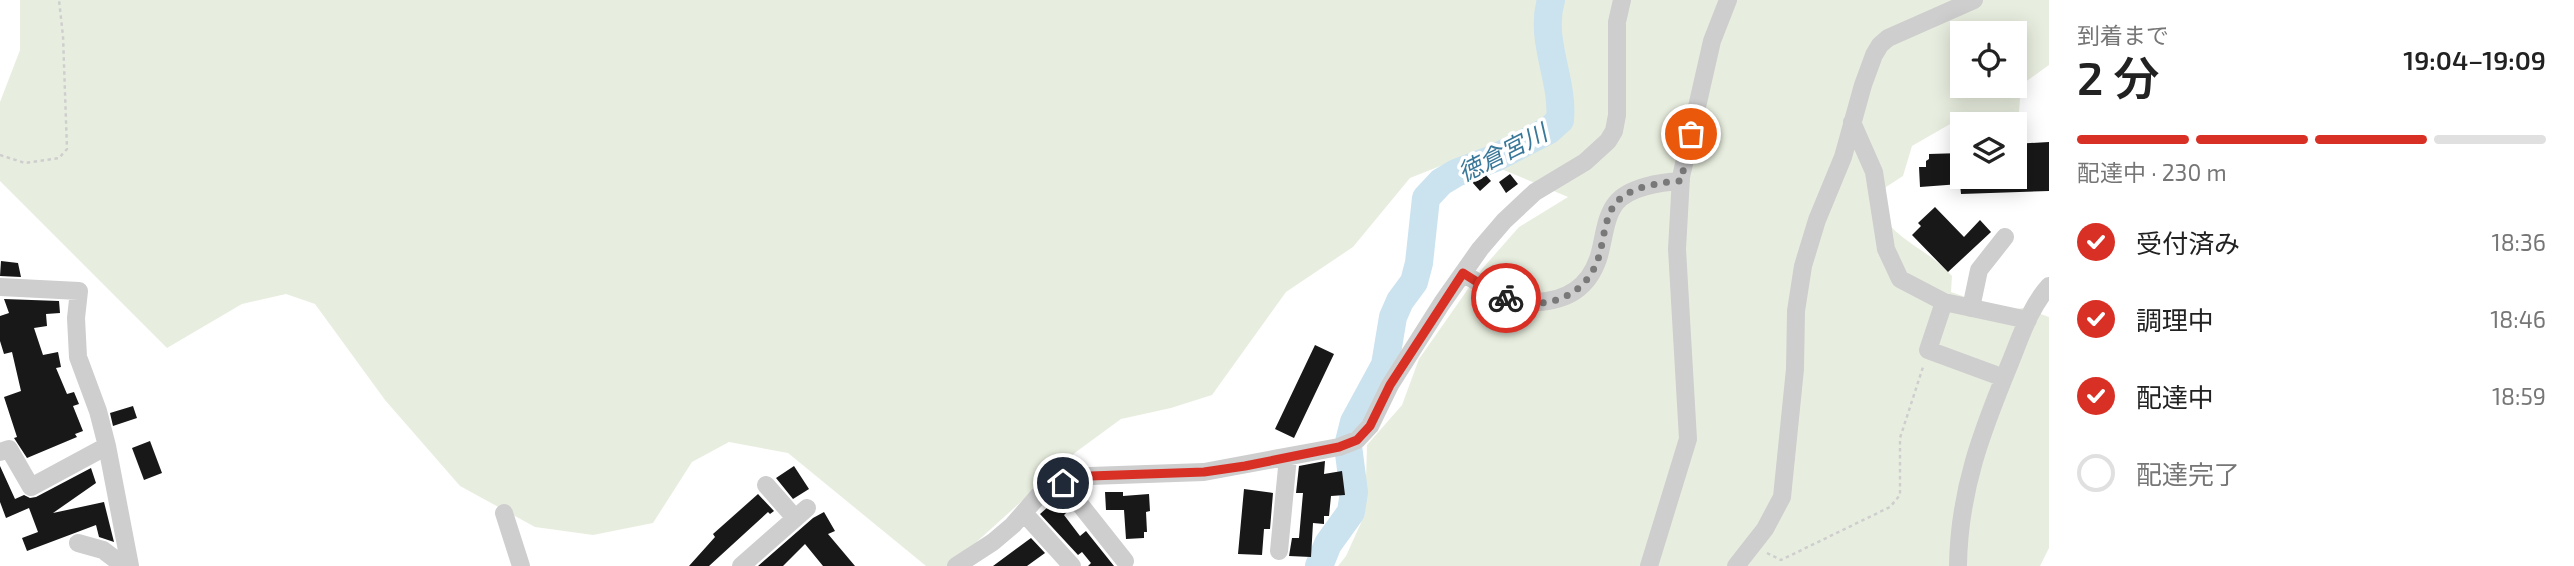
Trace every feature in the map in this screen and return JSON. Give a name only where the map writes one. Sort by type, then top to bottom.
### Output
[{"type":"street","points":[[956,566],[993,542],[1041,494],[1063,483],[1090,476],[1204,472],[1339,447],[1357,440],[1370,426],[1390,385],[1480,248],[1535,192],[1585,163],[1608,141],[1614,131],[1617,115],[1617,22],[1622,0]]},
{"type":"street","points":[[1649,566],[1688,439],[1677,249],[1681,181],[1712,41],[1728,0]]},
{"type":"street","points":[[1736,566],[1782,498],[1793,397],[1796,311],[1802,266],[1817,220],[1843,157],[1863,85],[1880,45],[1888,38],[1974,0]]},
{"type":"street","points":[[1852,122],[1874,172],[1886,250],[1900,279],[1944,302],[2028,320]]},
{"type":"street","points":[[1463,273],[1496,294],[1519,303],[1563,299],[1586,281],[1597,261],[1612,209],[1618,200],[1652,185],[1681,181]]},
{"type":"street","points":[[1971,308],[1979,270],[2005,237]]},
{"type":"street","points":[[1958,566],[1960,524],[1972,463],[2028,320],[2049,286]]},
{"type":"street","points":[[0,287],[79,290],[76,318],[78,357],[98,411],[107,446],[130,566]]},
{"type":"street","points":[[1944,302],[1928,350],[2004,378]]},
{"type":"street","points":[[0,452],[9,449],[31,487],[107,446]]},
{"type":"street","points":[[1279,551],[1288,457]]},
{"type":"street","points":[[1063,483],[1125,561]]},
{"type":"street","points":[[741,566],[801,513],[766,485]]},
{"type":"street","points":[[504,513],[521,566]]},
{"type":"street","points":[[1024,513],[1064,563]]},
{"type":"street","points":[[78,543],[103,550],[124,566]]},
{"type":"path","points":[[0,155],[24,163],[59,158],[67,149],[59,0]]},
{"type":"path","points":[[1751,546],[1781,560],[1890,507],[1900,495],[1900,438],[1928,350]]},
{"type":"green space","points":[[20,0],[2049,0],[2049,65],[2027,81],[2027,21],[1950,21],[1950,98],[2020,98],[2019,112],[1950,112],[1950,124],[1912,146],[1903,176],[1886,187],[1877,204],[1883,216],[1899,234],[1939,263],[1952,276],[1951,292],[1974,300],[1986,314],[2023,308],[2049,317],[2049,548],[2040,566],[1338,566],[1346,556],[1365,514],[1367,445],[1402,405],[1419,359],[1482,269],[1519,227],[1568,197],[1468,155],[1410,178],[1353,247],[1286,292],[1212,395],[1171,408],[1121,419],[1076,452],[950,566],[926,566],[788,453],[729,442],[692,462],[653,523],[593,535],[535,527],[460,486],[385,400],[315,304],[286,294],[242,304],[167,348],[0,181],[0,102],[20,50]]},
{"type":"building","points":[[2049,142],[2049,191],[1961,194],[1960,189],[2027,189],[2027,143]]},
{"type":"building","points":[[1950,153],[1950,185],[1920,187],[1919,167],[1926,167],[1929,154]]},
{"type":"building","points":[[1483,172],[1491,181],[1480,191],[1472,182]]},
{"type":"building","points":[[1510,174],[1518,184],[1506,193],[1499,182]]},
{"type":"building","points":[[1935,207],[1964,237],[1980,220],[1991,232],[1948,272],[1912,235],[1921,226],[1918,223]]},
{"type":"building","points":[[1,261],[18,263],[21,277],[0,276]]},
{"type":"building","points":[[4,299],[59,301],[60,313],[46,314],[47,326],[34,328],[43,355],[58,352],[61,367],[56,368],[67,394],[74,392],[79,404],[73,406],[83,431],[75,434],[77,437],[27,458],[14,438],[17,437],[4,397],[21,391],[12,352],[4,354],[0,341],[0,316],[9,313]]},
{"type":"building","points":[[1315,345],[1334,354],[1294,438],[1275,429]]},
{"type":"building","points":[[133,406],[137,418],[113,426],[110,413]]},
{"type":"building","points":[[150,441],[162,473],[144,480],[132,448]]},
{"type":"building","points":[[1325,461],[1324,474],[1342,471],[1345,495],[1331,496],[1329,516],[1324,516],[1324,524],[1313,523],[1311,557],[1289,556],[1292,538],[1299,538],[1303,493],[1296,493],[1299,466]]},
{"type":"building","points":[[0,466],[15,499],[24,495],[36,497],[91,468],[96,483],[53,513],[104,502],[114,542],[99,537],[96,525],[27,551],[22,538],[38,532],[29,508],[6,518],[0,502]]},
{"type":"building","points":[[794,466],[809,489],[793,499],[776,478]]},
{"type":"building","points":[[1244,489],[1273,493],[1270,529],[1264,529],[1262,555],[1238,554]]},
{"type":"building","points":[[1105,492],[1123,492],[1123,496],[1149,494],[1150,511],[1146,512],[1147,532],[1144,532],[1144,538],[1126,539],[1124,510],[1106,510]]},
{"type":"building","points":[[758,494],[774,511],[770,514],[768,512],[709,566],[689,566],[715,537],[713,534]]},
{"type":"building","points":[[1057,499],[1067,512],[1064,515],[1080,536],[1086,531],[1114,566],[1088,566],[1091,563],[1082,552],[1078,555],[1040,514]]},
{"type":"building","points":[[824,512],[835,531],[828,534],[855,566],[823,566],[805,544],[783,566],[758,566],[813,518]]},
{"type":"building","points":[[1031,538],[1045,553],[1027,566],[993,566]]},
{"type":"waterway","name":"徳倉宮川","points":[[1319,566],[1328,544],[1351,512],[1354,492],[1348,446],[1354,422],[1385,365],[1393,317],[1400,301],[1414,282],[1419,263],[1426,198],[1441,182],[1456,173],[1495,158],[1549,130],[1560,120],[1559,90],[1548,30],[1551,0]]},
{"type":"way so far","points":[[1506,298],[1519,303],[1549,302],[1563,299],[1573,293],[1586,281],[1597,261],[1612,209],[1618,200],[1652,185],[1681,181],[1691,134]]},
{"type":"route","points":[[1063,483],[1090,476],[1204,472],[1339,447],[1357,440],[1370,426],[1390,385],[1463,273],[1506,298]]}]
